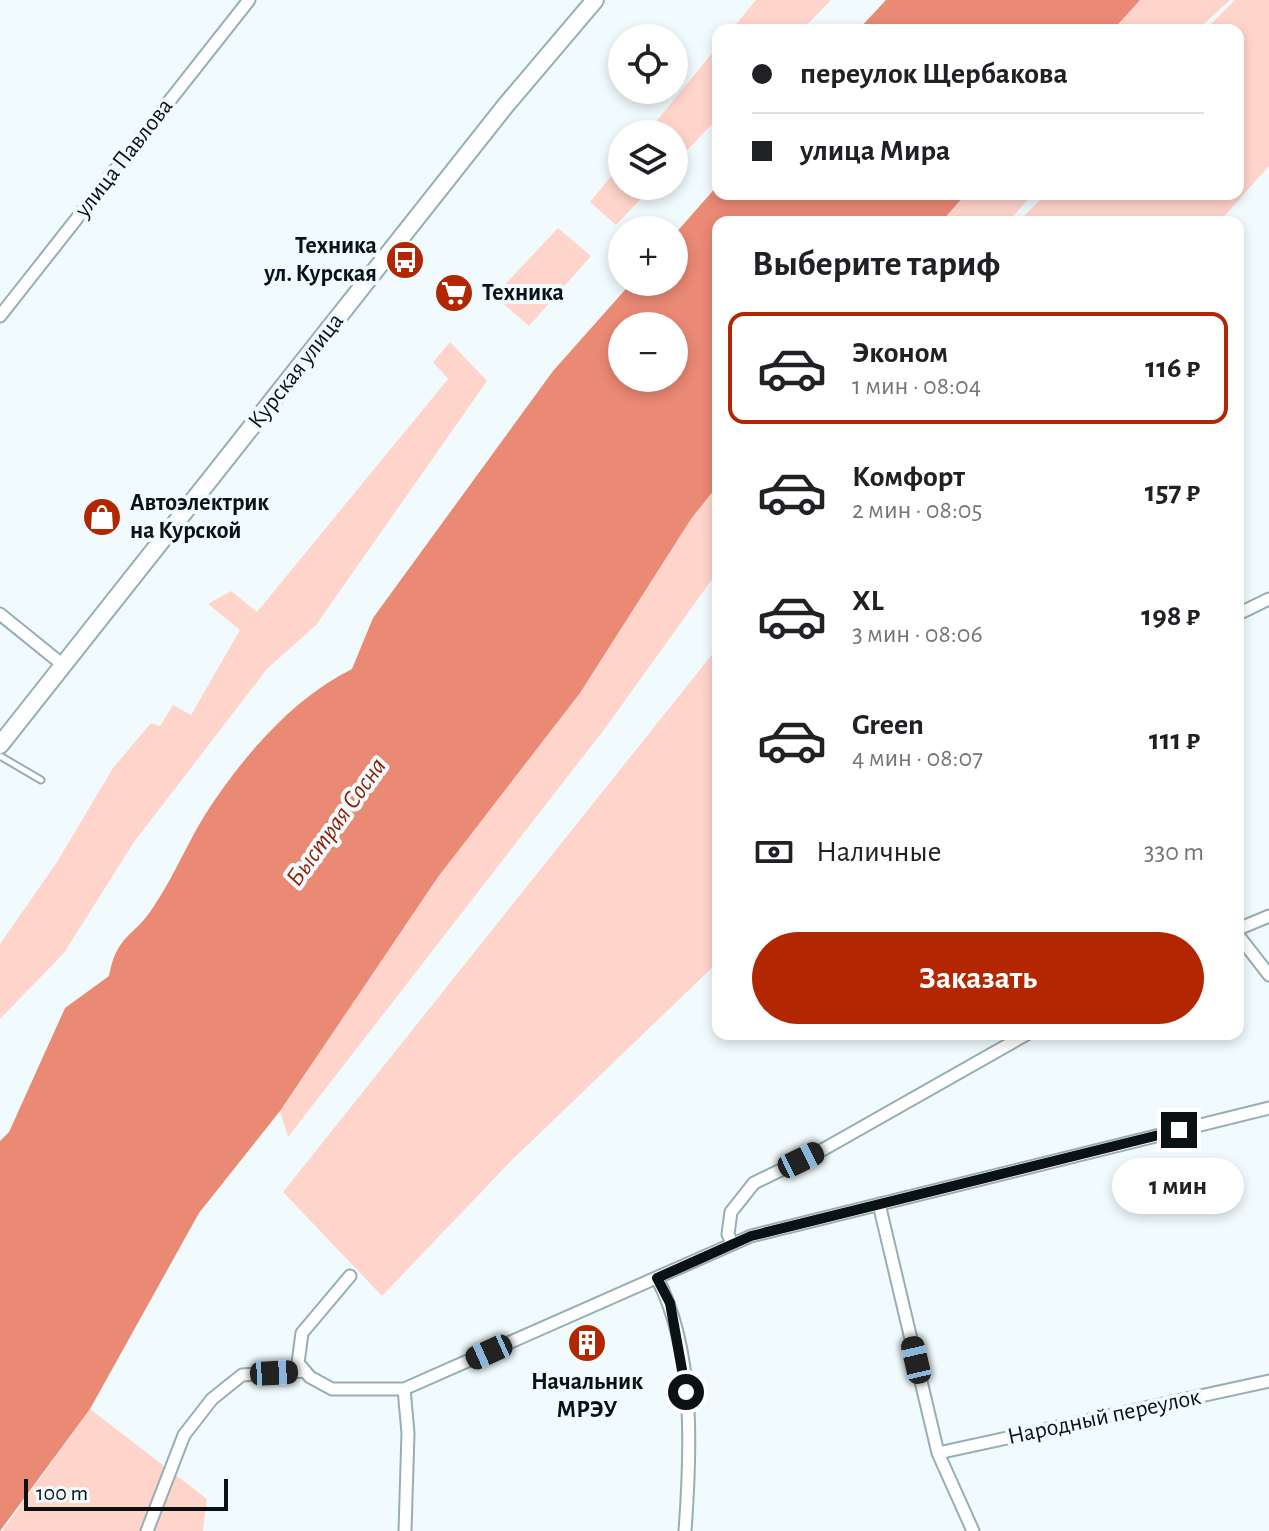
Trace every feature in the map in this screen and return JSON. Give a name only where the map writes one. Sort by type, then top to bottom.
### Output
[{"type":"street","name":"улица Павлова","points":[[0,316],[249,0]]},
{"type":"street","name":"Курская улица","points":[[0,745],[506,105],[595,0]]},
{"type":"street","points":[[1244,611],[1269,599]]},
{"type":"street","points":[[0,614],[63,665]]},
{"type":"street","points":[[1244,929],[1269,916]]},
{"type":"street","points":[[1244,940],[1269,975]]},
{"type":"street","points":[[732,1244],[728,1234],[731,1212],[754,1183],[824,1149],[1016,1040]]},
{"type":"street","points":[[350,1276],[302,1333],[298,1363],[332,1389],[404,1389],[751,1236],[1269,1108]]},
{"type":"street","points":[[879,1204],[938,1453],[973,1531]]},
{"type":"street","points":[[657,1278],[670,1303],[686,1392],[685,1531]]},
{"type":"street","points":[[147,1531],[184,1435],[212,1399],[242,1375],[305,1371]]},
{"type":"street","name":"Народный переулок","points":[[938,1453],[1269,1381]]},
{"type":"street","points":[[404,1389],[408,1433],[405,1531]]},
{"type":"lane","points":[[0,756],[41,780]]},
{"type":"shaded area","points":[[756,0],[831,0],[808,24],[736,24]]},
{"type":"shaded area","points":[[1140,0],[1230,0],[1204,24],[1118,24]]},
{"type":"shaded area","points":[[1235,0],[1269,0],[1269,166],[1244,194],[1244,24],[1211,24]]},
{"type":"shaded area","points":[[712,53],[712,124],[688,149],[688,120],[657,120],[671,104],[688,104],[688,83]]},
{"type":"shaded area","points":[[608,180],[608,200],[640,200],[625,216],[608,218],[590,202]]},
{"type":"shaded area","points":[[961,200],[1028,200],[1013,216],[946,216]]},
{"type":"shaded area","points":[[1040,200],[1239,200],[1224,216],[1024,216]]},
{"type":"shaded area","points":[[558,228],[591,256],[529,326],[494,296]]},
{"type":"shaded area","points":[[450,342],[487,381],[316,625],[267,669],[134,842],[64,953],[0,1019],[0,944],[57,862],[113,768],[151,723],[160,726],[173,705],[191,715],[240,630],[208,604],[231,591],[257,612],[448,379],[433,362]]},
{"type":"shaded area","points":[[712,493],[712,579],[606,727],[288,1137],[280,1111],[438,877],[580,693],[691,519]]},
{"type":"shaded area","points":[[712,655],[712,968],[511,1161],[382,1296],[283,1192]]},
{"type":"shaded area","points":[[90,1409],[207,1499],[203,1531],[2,1531]]},
{"type":"water","points":[[886,0],[1140,0],[1118,24],[864,24]]},
{"type":"water","name":"Быстрая Сосна","points":[[712,192],[712,200],[961,200],[946,216],[712,216],[712,493],[691,519],[580,693],[438,877],[280,1111],[199,1213],[90,1409],[0,1531],[0,1141],[9,1132],[65,1008],[109,976],[121,943],[154,906],[204,816],[257,746],[292,710],[352,669],[373,618],[553,371],[620,296],[688,296],[688,219]]},
{"type":"place","name":"Техника ул. Курская","points":[[405,260]]},
{"type":"place","name":"Техника","points":[[454,293]]},
{"type":"place","name":"Автоэлектрик на Курской","points":[[102,517]]},
{"type":"place","name":"Начальник МРЭУ","points":[[587,1343]]},
{"type":"route","points":[[686,1392],[670,1303],[657,1278],[751,1236],[1179,1130]]}]
